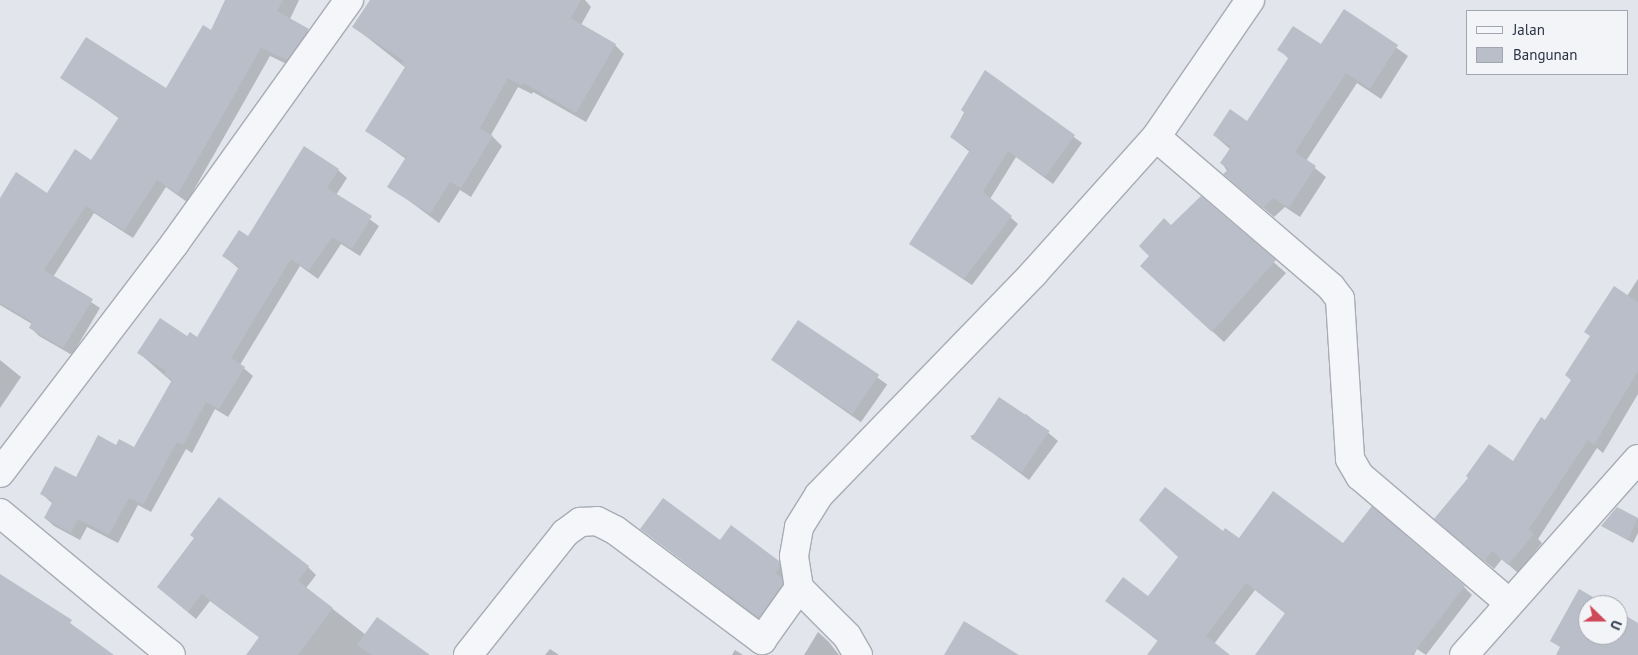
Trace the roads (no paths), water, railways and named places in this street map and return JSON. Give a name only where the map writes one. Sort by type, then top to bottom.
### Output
[{"type":"street","points":[[0,473],[175,242],[349,0]]},
{"type":"street","points":[[858,655],[848,636],[799,588],[794,556],[799,527],[819,495],[1034,274],[1156,137],[1250,0]]},
{"type":"street","points":[[1156,137],[1331,286],[1340,299],[1348,440],[1355,468],[1360,476],[1509,603]]},
{"type":"street","points":[[1464,655],[1638,459]]},
{"type":"street","points":[[0,512],[171,655]]},
{"type":"street","points":[[468,655],[565,533],[580,522],[597,521],[615,530],[762,640],[799,588]]}]
